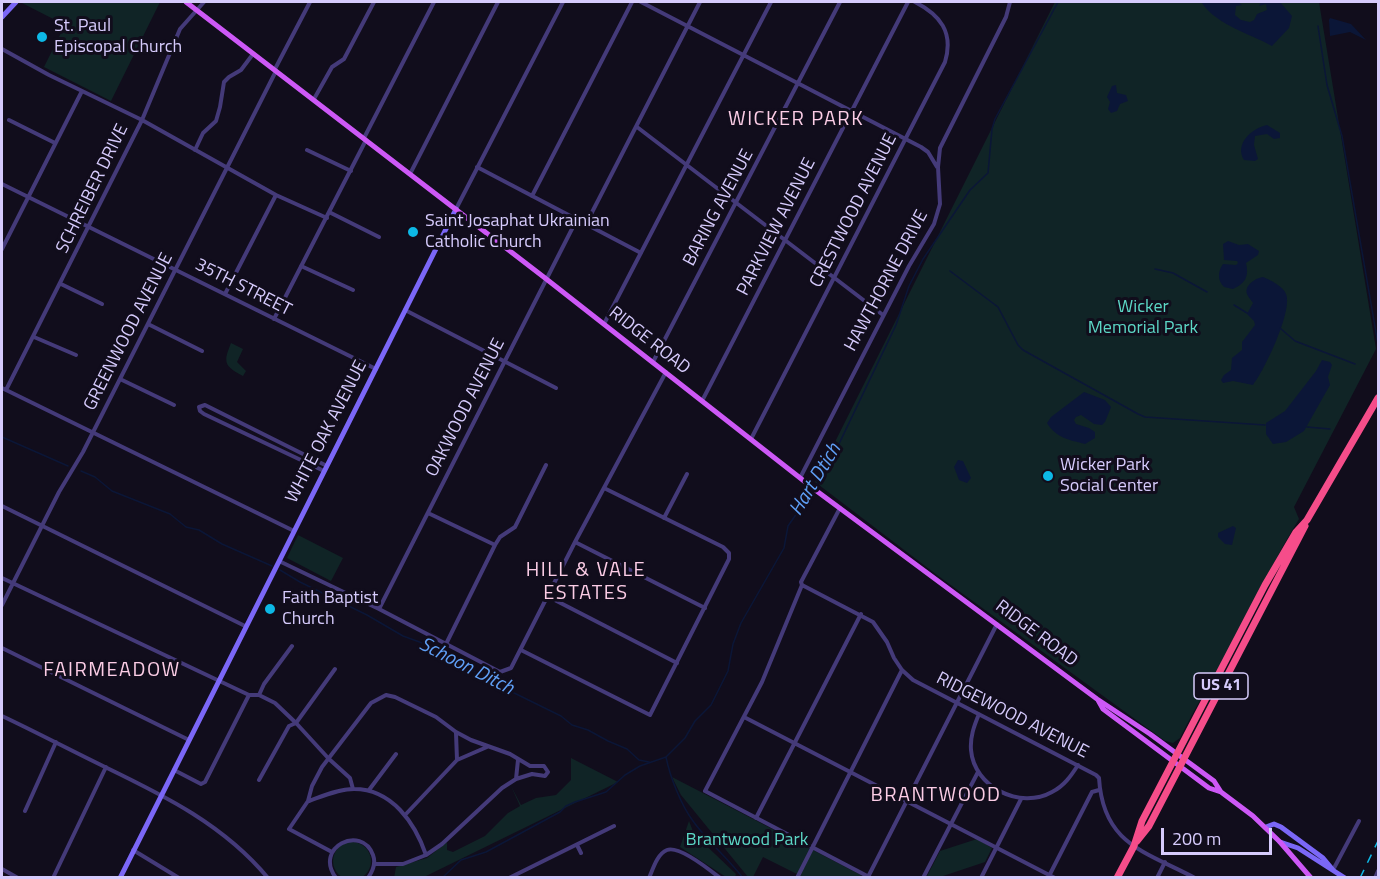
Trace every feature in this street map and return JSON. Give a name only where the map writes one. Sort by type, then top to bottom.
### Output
[{"type":"highway","name":"US 41","points":[[1118,878],[1134,846],[1142,821],[1177,765],[1265,585],[1378,398]]},
{"type":"main road","name":"RIDGE ROAD","points":[[186,2],[276,69],[818,492],[1097,699],[1214,781],[1221,792]]},
{"type":"main road","name":"RIDGE ROAD","points":[[1097,699],[1102,709],[1209,788],[1221,792],[1266,827],[1311,878]]},
{"type":"street","points":[[2,17],[16,2]]},
{"type":"street","name":"SCHREIBER DRIVE","points":[[4,389],[34,337],[142,120],[180,29],[204,2]]},
{"type":"street","name":"GREENWOOD AVENUE","points":[[2,605],[176,270],[310,2]]},
{"type":"street","points":[[314,99],[332,67],[344,59],[374,2]]},
{"type":"street","points":[[274,319],[351,171],[434,2]]},
{"type":"street","points":[[410,174],[498,2]]},
{"type":"street","name":"WHITE OAK AVENUE","points":[[120,878],[245,626],[562,2]]},
{"type":"street","points":[[532,196],[632,2]]},
{"type":"street","points":[[641,2],[906,139],[928,152],[938,167]]},
{"type":"street","points":[[585,224],[700,2]]},
{"type":"street","points":[[604,324],[771,2]]},
{"type":"street","name":"BARING AVENUE","points":[[653,362],[840,2]]},
{"type":"street","name":"PARKVIEW AVENUE","points":[[702,401],[908,2]]},
{"type":"street","name":"CRESTWOOD AVENUE","points":[[751,439],[942,69],[948,37],[935,15],[915,2]]},
{"type":"street","name":"HAWTHORNE DRIVE","points":[[800,478],[883,315],[937,218],[940,204],[938,167],[940,147],[1002,27],[1010,2]]},
{"type":"street","points":[[2,49],[142,120],[276,195],[327,218]]},
{"type":"street","points":[[195,150],[203,133],[216,121],[224,82],[241,70],[254,53]]},
{"type":"street","points":[[2,249],[82,91]]},
{"type":"street","points":[[9,120],[55,143]]},
{"type":"street","points":[[637,127],[883,315]]},
{"type":"street","points":[[307,150],[351,171]]},
{"type":"street","points":[[477,167],[641,253]]},
{"type":"street","name":"35TH STREET","points":[[2,184],[376,369]]},
{"type":"street","points":[[225,294],[276,195]]},
{"type":"street","points":[[329,212],[379,237]]},
{"type":"street","name":"OAKWOOD AVENUE","points":[[379,609],[545,278],[577,219]]},
{"type":"street","points":[[302,266],[353,290]]},
{"type":"street","points":[[61,284],[102,304]]},
{"type":"street","points":[[405,310],[556,388]]},
{"type":"street","points":[[148,324],[202,351]]},
{"type":"street","points":[[34,337],[76,355]]},
{"type":"street","points":[[279,561],[379,609],[500,672],[511,669],[575,542],[666,372]]},
{"type":"street","points":[[120,379],[174,405]]},
{"type":"street","points":[[4,389],[294,531]]},
{"type":"street","points":[[205,405],[326,468],[204,414],[199,407],[205,405]]},
{"type":"street","points":[[446,644],[495,545],[500,537],[515,528],[546,465]]},
{"type":"street","points":[[664,518],[687,474]]},
{"type":"street","points":[[521,650],[650,715],[677,663],[729,559],[729,553],[723,547],[604,488]]},
{"type":"street","points":[[2,506],[245,626]]},
{"type":"street","points":[[840,508],[801,582],[802,585],[762,682],[705,791],[868,877],[997,624]]},
{"type":"street","points":[[428,513],[495,545]]},
{"type":"street","points":[[575,542],[705,608]]},
{"type":"street","points":[[2,578],[219,682],[249,695],[259,695],[275,703],[328,759],[350,778],[353,789]]},
{"type":"street","name":"RIDGEWOOD AVENUE","points":[[802,585],[873,622],[881,631],[902,670],[914,680],[1096,775],[1099,778],[1102,807],[1118,833],[1134,846],[1195,878]]},
{"type":"street","points":[[548,596],[677,663]]},
{"type":"street","points":[[756,818],[861,614]]},
{"type":"street","points":[[259,695],[264,684],[292,646]]},
{"type":"street","points":[[2,648],[189,740]]},
{"type":"street","points":[[259,780],[289,726],[296,723],[336,669]]},
{"type":"street","points":[[797,878],[902,670]]},
{"type":"street","points":[[174,770],[201,784],[205,782],[249,695]]},
{"type":"street","points":[[332,852],[289,829],[308,801],[312,786],[328,759],[371,703],[386,695],[436,717],[456,732],[487,747],[510,754],[530,766],[543,766],[548,772],[545,776],[532,774],[516,779],[490,797],[442,844],[426,855],[403,864],[374,864]]},
{"type":"street","points":[[979,714],[973,729],[971,748],[973,759],[978,772],[1000,792],[1021,799],[1036,798],[1051,793],[1065,783],[1078,765]]},
{"type":"street","points":[[2,716],[156,791],[186,809],[224,836],[268,878]]},
{"type":"street","points":[[744,717],[1054,878]]},
{"type":"street","points":[[456,732],[458,760]]},
{"type":"street","points":[[25,811],[56,742]]},
{"type":"street","points":[[406,814],[458,760],[487,747]]},
{"type":"street","points":[[369,790],[396,754]]},
{"type":"street","points":[[516,779],[518,760]]},
{"type":"street","points":[[53,878],[106,767]]},
{"type":"street","points":[[923,878],[978,772]]},
{"type":"street","points":[[308,801],[327,794],[353,789],[369,790],[394,804],[406,814],[420,836],[426,855]]},
{"type":"street","points":[[1048,876],[1092,792],[1099,790]]},
{"type":"street","points":[[981,878],[1021,799]]},
{"type":"street","points":[[1333,870],[1359,821]]},
{"type":"street","points":[[1266,827],[1274,824],[1281,827],[1320,856],[1333,870]]},
{"type":"street","points":[[509,878],[518,876],[614,826]]},
{"type":"street","points":[[336,878],[330,864],[332,852],[340,843],[346,841],[358,841],[368,847],[374,858],[368,878]]},
{"type":"street","points":[[1280,842],[1298,848],[1345,878]]},
{"type":"street","points":[[577,845],[581,853]]},
{"type":"street","points":[[649,878],[662,854],[674,849],[720,878]]},
{"type":"street","points":[[134,850],[179,878]]},
{"type":"street","points":[[1320,856],[1322,864]]},
{"type":"street","points":[[1157,878],[1165,862]]},
{"type":"street","points":[[2,869],[18,878]]},
{"type":"street","points":[[1375,878],[1378,871]]},
{"type":"green space","points":[[23,2],[160,2],[111,101],[44,67],[65,25]]},
{"type":"green space","name":"Wicker Memorial Park","points":[[1055,2],[1319,2],[1376,349],[1294,507],[1299,519],[1180,738],[1173,743],[1165,741],[937,575],[815,482]]},
{"type":"green space","points":[[231,343],[243,349],[237,362],[246,371],[243,376],[227,363]]},
{"type":"green space","points":[[298,535],[343,558],[331,581],[287,558]]},
{"type":"green space","points":[[571,758],[618,782],[424,877],[394,878],[396,867],[427,858],[447,842],[447,850],[453,852],[485,836],[508,813],[520,806],[511,786],[521,805],[536,798],[556,795],[571,780]]},
{"type":"green space","name":"Brantwood Park","points":[[672,777],[861,875],[860,877],[803,877],[763,857],[753,877],[748,877],[681,795]]},
{"type":"green space","points":[[689,821],[694,834],[736,874],[735,877],[726,877],[680,847]]},
{"type":"green space","points":[[977,839],[992,848],[985,862],[940,877],[926,878],[940,851]]},
{"type":"green space","points":[[352,842],[365,848],[371,861],[365,874],[352,880],[339,874],[333,861],[339,848]]},
{"type":"water","points":[[1195,2],[1238,2],[1242,5],[1236,6],[1235,15],[1241,20],[1250,22],[1257,14],[1267,10],[1266,4],[1259,6],[1261,2],[1280,2],[1292,16],[1289,28],[1272,46],[1216,18],[1202,3]]},
{"type":"water","points":[[1330,18],[1351,24],[1366,40],[1350,32],[1330,36]]},
{"type":"water","points":[[1116,85],[1117,93],[1126,95],[1128,101],[1120,104],[1117,111],[1111,113],[1108,109],[1110,102],[1107,97],[1112,86]]},
{"type":"water","points":[[1267,125],[1280,133],[1280,138],[1274,139],[1267,134],[1255,136],[1254,145],[1258,159],[1244,160],[1241,148],[1246,138],[1256,129]]},
{"type":"water","points":[[1228,241],[1239,245],[1248,244],[1259,251],[1258,255],[1246,263],[1247,275],[1244,282],[1233,289],[1224,287],[1219,278],[1223,264],[1236,265],[1238,263],[1224,260],[1223,244]]},
{"type":"water","points":[[1263,277],[1279,286],[1286,294],[1287,302],[1282,327],[1253,385],[1233,381],[1223,383],[1221,380],[1224,375],[1231,370],[1232,358],[1242,350],[1242,342],[1255,325],[1247,314],[1253,303],[1247,294],[1247,288],[1254,280]]},
{"type":"water","points":[[1322,360],[1332,365],[1328,377],[1330,385],[1304,431],[1286,442],[1273,444],[1266,434],[1266,423],[1285,411]]},
{"type":"water","points":[[1084,392],[1105,400],[1111,407],[1102,425],[1094,424],[1081,415],[1076,417],[1074,420],[1076,424],[1095,432],[1095,438],[1085,444],[1059,435],[1047,423],[1051,417]]},
{"type":"water","points":[[958,460],[963,461],[971,478],[967,483],[959,480],[954,467]]},
{"type":"water","points":[[1233,526],[1236,528],[1232,545],[1225,544],[1218,537],[1218,533]]},
{"type":"waterway","name":"Hart Dtich","points":[[442,878],[461,860],[486,852],[560,812],[566,806],[606,792],[625,775],[640,766],[666,757],[685,738],[695,721],[711,705],[728,671],[733,644],[741,623],[784,548],[788,526],[825,473],[896,325],[909,286],[923,259],[970,190],[988,173],[995,119],[1058,2]]},
{"type":"waterway","points":[[1318,26],[1327,85],[1342,136],[1378,344]]},
{"type":"waterway","points":[[1155,269],[1173,273],[1207,292]]},
{"type":"waterway","points":[[950,271],[998,307],[1018,345],[1023,350],[1138,414],[1145,417],[1265,425]]},
{"type":"waterway","points":[[1234,305],[1247,313]]},
{"type":"waterway","points":[[1280,328],[1295,341],[1355,364]]},
{"type":"waterway","points":[[1307,427],[1330,429]]},
{"type":"waterway","name":"Schoon Ditch","points":[[2,437],[68,466]]},
{"type":"waterway","name":"Schoon Ditch","points":[[81,471],[95,477],[112,491],[170,514],[186,527],[199,530],[222,544],[272,566]]},
{"type":"waterway","name":"Schoon Ditch","points":[[280,570],[403,636],[425,644],[504,688],[561,716],[572,725],[588,730],[627,749],[639,760],[649,762]]},
{"type":"waterway","points":[[666,757],[684,807],[705,836],[743,878]]},
{"type":"railway","points":[[1360,878],[1378,841]]},
{"type":"place","name":"St. Paul Episcopal Church","points":[[42,37]]},
{"type":"place","name":"Saint Josaphat Ukrainian Catholic Church","points":[[413,232]]},
{"type":"place","name":"Wicker Park Social Center","points":[[1048,476]]},
{"type":"place","name":"Faith Baptist Church","points":[[270,609]]},
{"type":"district","name":"WICKER PARK","points":[[796,120]]},
{"type":"district","name":"HILL & VALE ESTATES","points":[[586,582]]},
{"type":"district","name":"FAIRMEADOW","points":[[112,671]]},
{"type":"district","name":"BRANTWOOD","points":[[936,796]]}]
